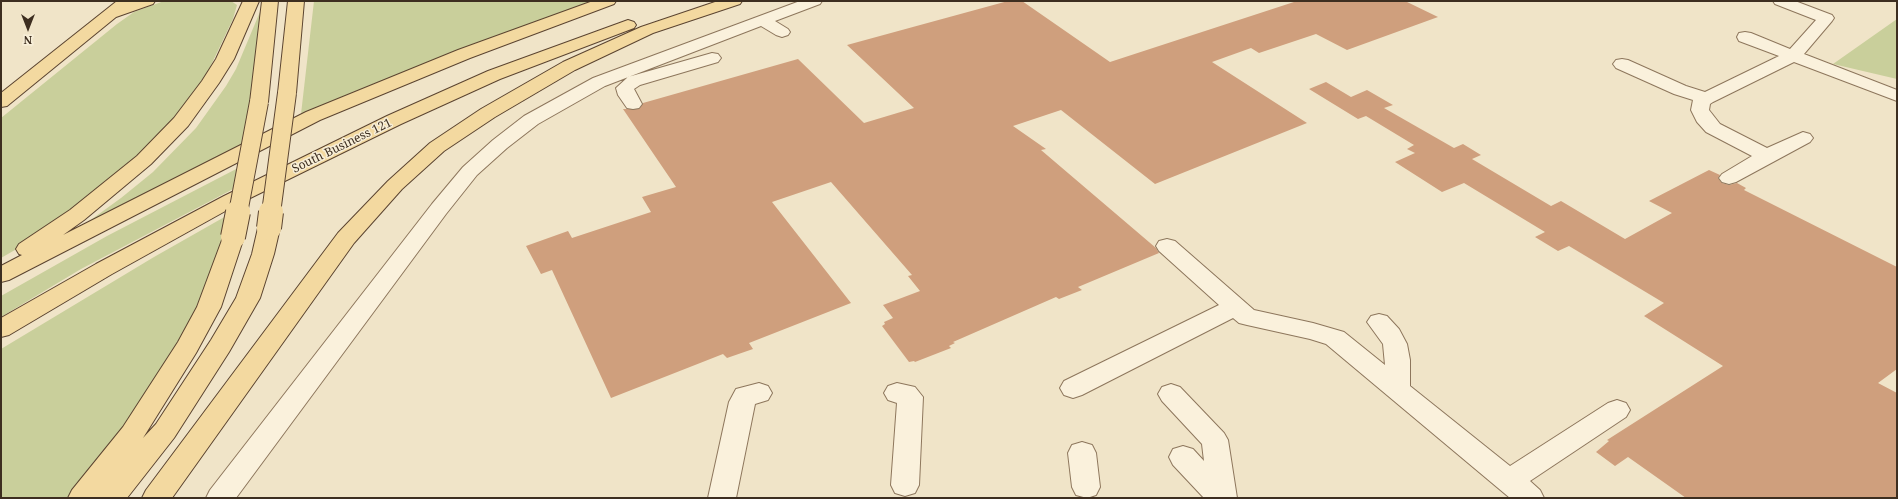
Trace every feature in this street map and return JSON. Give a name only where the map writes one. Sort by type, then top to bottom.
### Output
[{"type":"main road","points":[[1,102],[105,17],[127,1]]},
{"type":"main road","points":[[105,17],[147,1]]},
{"type":"main road","points":[[82,498],[132,434],[188,347],[209,307],[233,237],[259,102],[270,1]]},
{"type":"main road","points":[[110,498],[165,431],[220,346],[248,298],[263,254],[269,228],[287,93],[296,1]]},
{"type":"main road","points":[[1,275],[313,116],[464,54],[608,1]]},
{"type":"main road","name":"South Business 121","points":[[1,329],[104,269],[231,200],[394,120],[494,75],[535,59],[662,12],[700,1]]},
{"type":"main road","points":[[156,498],[260,354],[289,319],[346,238],[395,184],[437,147],[488,113],[569,66],[647,30],[734,1]]},
{"type":"main road","points":[[1,268],[77,215],[144,160],[181,122],[210,83],[224,59],[248,2]]},
{"type":"main road","points":[[141,498],[156,480],[232,376],[244,364],[260,354]]},
{"type":"street","points":[[220,498],[439,209],[484,157],[531,120],[566,99],[599,82],[814,1]]},
{"type":"street","points":[[1767,156],[1713,128],[1704,118],[1700,110],[1701,102],[1707,98],[1793,56],[1826,18],[1780,1]]},
{"type":"street","points":[[762,20],[782,32]]},
{"type":"street","points":[[1746,37],[1897,96]]},
{"type":"street","points":[[633,104],[627,95],[625,88],[634,81],[712,58]]},
{"type":"street","points":[[1622,64],[1680,90],[1707,98]]},
{"type":"street","points":[[1729,178],[1767,156],[1803,138]]},
{"type":"street","points":[[1167,246],[1246,317],[1313,331],[1335,338],[1510,480],[1530,498]]},
{"type":"street","points":[[1073,388],[1234,307]]},
{"type":"street","points":[[1379,322],[1390,335],[1395,344],[1398,360],[1397,384],[1400,390]]},
{"type":"street","points":[[722,498],[742,402],[745,396],[759,393]]},
{"type":"street","points":[[897,393],[906,394],[910,397],[905,485]]},
{"type":"street","points":[[1171,394],[1215,440],[1223,498]]},
{"type":"street","points":[[1510,480],[1617,410]]},
{"type":"street","points":[[1082,453],[1086,487]]},
{"type":"street","points":[[1183,457],[1223,498]]},
{"type":"green space","points":[[164,1],[231,1],[237,5],[233,19],[203,82],[170,127],[128,168],[34,239],[1,258],[1,118],[117,24],[134,12]]},
{"type":"green space","points":[[314,1],[593,1],[472,45],[301,114]]},
{"type":"green space","points":[[266,5],[244,144],[70,235],[121,198],[153,172],[196,128],[226,86],[236,69],[262,7]]},
{"type":"green space","points":[[1897,19],[1897,79],[1833,64]]},
{"type":"green space","points":[[240,167],[237,187],[81,269],[1,317],[1,296],[107,236]]},
{"type":"green space","points":[[235,211],[208,301],[75,498],[1,498],[1,349],[154,257]]},
{"type":"building","points":[[1008,1],[1022,1],[1110,62],[1297,1],[1405,1],[1438,17],[1347,50],[1316,34],[1259,53],[1251,48],[1212,62],[1307,123],[1155,184],[1061,110],[1013,126],[1046,149],[1041,150],[1156,248],[1159,253],[1078,287],[1082,290],[1059,299],[1056,297],[953,342],[955,343],[949,346],[951,348],[915,362],[909,362],[882,326],[885,324],[884,322],[893,318],[883,305],[920,291],[908,276],[912,275],[831,182],[772,202],[851,303],[749,343],[753,349],[727,358],[723,354],[611,398],[552,270],[541,274],[526,246],[568,231],[572,238],[651,212],[642,197],[676,187],[623,109],[639,109],[643,103],[798,59],[864,123],[914,108],[847,45]]},
{"type":"building","points":[[1326,82],[1351,97],[1367,90],[1393,105],[1384,108],[1454,148],[1463,144],[1481,155],[1472,159],[1551,206],[1561,201],[1625,239],[1672,213],[1649,201],[1709,170],[1720,175],[1718,178],[1722,183],[1729,185],[1737,183],[1746,188],[1744,190],[1897,267],[1897,369],[1878,383],[1897,393],[1897,498],[1686,498],[1628,457],[1615,466],[1596,452],[1609,441],[1607,440],[1723,366],[1644,316],[1664,303],[1569,246],[1558,251],[1535,237],[1545,232],[1464,183],[1442,192],[1395,162],[1415,153],[1407,149],[1414,145],[1366,116],[1358,119],[1309,89]]}]
